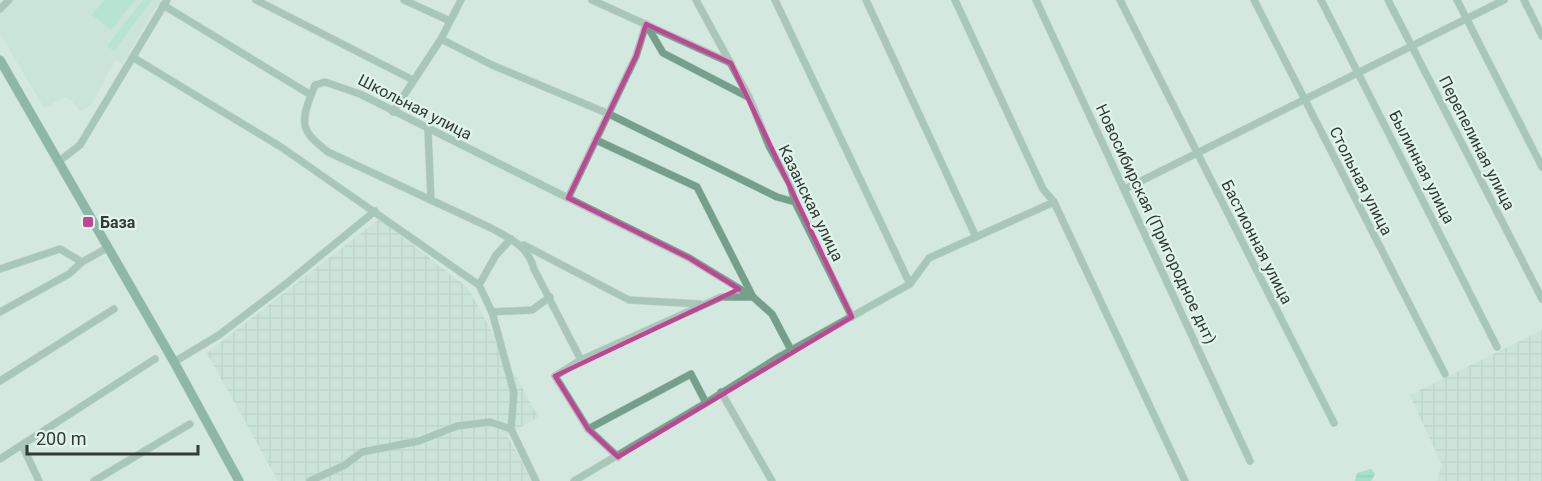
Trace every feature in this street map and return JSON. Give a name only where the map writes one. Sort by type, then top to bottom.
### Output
[{"type":"main road","points":[[0,60],[174,362],[239,481]]},
{"type":"street","points":[[0,9],[9,0]]},
{"type":"street","points":[[256,0],[413,80]]},
{"type":"street","points":[[404,0],[450,21]]},
{"type":"street","points":[[393,112],[441,39],[461,0]]},
{"type":"street","points":[[592,0],[731,63]]},
{"type":"street","name":"Казанская улица","points":[[696,0],[750,99],[769,146],[790,184],[795,202],[852,316]]},
{"type":"street","points":[[775,0],[910,284]]},
{"type":"street","points":[[866,0],[976,237]]},
{"type":"street","points":[[955,0],[1042,189],[1054,201],[1185,481]]},
{"type":"street","name":"Новосибирская (Пригородное днт)","points":[[1036,0],[1250,461]]},
{"type":"street","name":"Бастионная улица","points":[[1120,0],[1334,423]]},
{"type":"street","name":"Стольная улица","points":[[1254,0],[1445,374]]},
{"type":"street","name":"Былинная улица","points":[[1321,0],[1497,347]]},
{"type":"street","name":"Перепелиная улица","points":[[1388,0],[1542,299]]},
{"type":"street","points":[[1457,0],[1542,167]]},
{"type":"street","points":[[1125,189],[1198,155],[1504,0]]},
{"type":"street","points":[[1524,0],[1542,36]]},
{"type":"street","points":[[58,162],[80,145],[165,3],[311,95],[303,117],[309,139],[328,153],[510,238],[628,300],[703,304]]},
{"type":"street","points":[[646,24],[663,53],[750,99]]},
{"type":"street","points":[[568,198],[636,56],[646,24]]},
{"type":"street","points":[[441,39],[492,65],[609,114],[777,197],[795,202]]},
{"type":"street","points":[[134,58],[281,147],[479,285],[492,312],[514,393],[511,429],[536,481]]},
{"type":"street","name":"Школьная улица","points":[[311,95],[315,85],[324,82],[360,94],[689,258],[753,297]]},
{"type":"street","points":[[428,129],[431,200]]},
{"type":"street","points":[[596,140],[697,187],[753,297],[772,314],[791,350]]},
{"type":"street","points":[[574,481],[618,457],[791,350],[910,284],[928,258],[1054,201]]},
{"type":"street","points":[[174,362],[219,334],[287,284],[375,211]]},
{"type":"street","points":[[479,285],[510,238]]},
{"type":"street","points":[[510,238],[530,255],[534,269],[581,360]]},
{"type":"street","points":[[0,312],[69,274],[82,262],[107,248]]},
{"type":"street","points":[[0,268],[60,249],[82,262]]},
{"type":"street","points":[[492,312],[532,310],[550,297]]},
{"type":"street","points":[[618,457],[588,429],[555,376],[581,360],[703,304],[721,297],[753,297]]},
{"type":"street","points":[[0,381],[114,309]]},
{"type":"street","points":[[0,459],[155,359]]},
{"type":"street","points":[[588,429],[691,374],[706,403]]},
{"type":"street","points":[[721,392],[772,481]]},
{"type":"street","points":[[310,481],[345,465],[362,452],[419,441],[457,426],[490,422],[511,429]]},
{"type":"street","points":[[94,481],[190,424]]},
{"type":"street","points":[[21,445],[39,481]]},
{"type":"highlighted area","points":[[646,24],[731,63],[852,317],[618,457],[588,429],[555,376],[739,289],[689,258],[568,198],[636,56]]},
{"type":"shaded area","points":[[12,0],[160,0],[122,64],[115,59],[92,104],[80,111],[72,101],[65,97],[44,108],[0,33],[0,15]]},
{"type":"shaded area","points":[[104,0],[135,0],[111,30],[92,15]]},
{"type":"shaded area","points":[[143,0],[152,0],[114,51],[107,46]]},
{"type":"shaded area","points":[[379,219],[468,288],[538,417],[507,435],[532,481],[278,481],[207,353]]},
{"type":"shaded area","points":[[1542,330],[1542,481],[1437,481],[1442,465],[1410,395]]},
{"type":"shaded area","points":[[1371,469],[1375,474],[1371,481],[1355,481],[1357,473]]},
{"type":"place","name":"База","points":[[88,222]]}]
